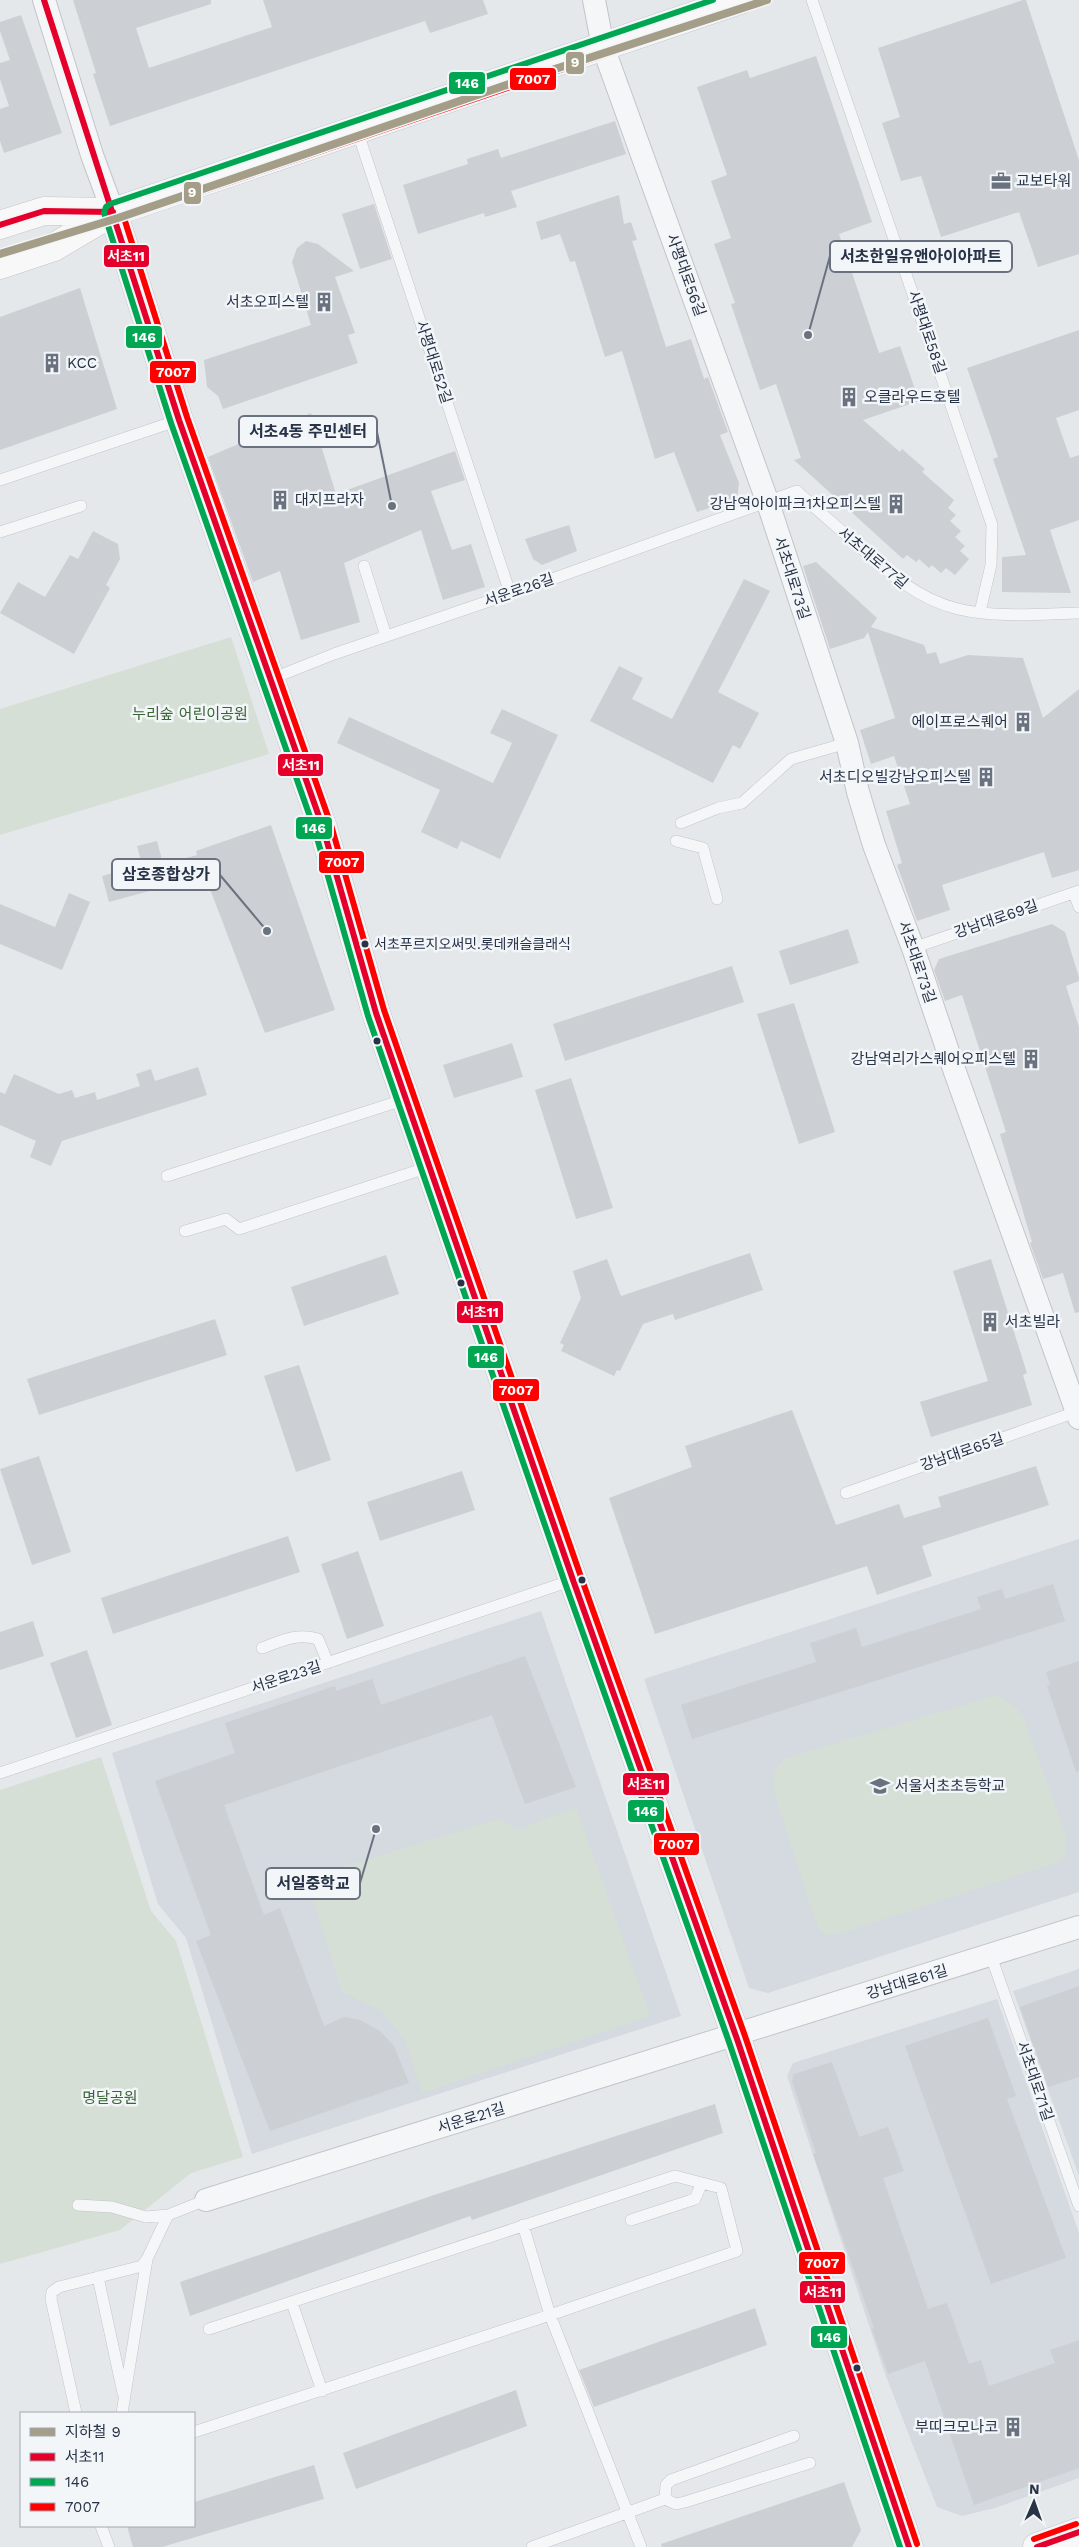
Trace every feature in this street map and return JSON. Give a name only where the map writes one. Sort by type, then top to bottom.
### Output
[{"type":"street","points":[[44,0],[92,155],[113,212],[179,420],[323,828],[376,1013],[573,1580],[735,2033],[909,2547]]},
{"type":"street","name":"사평대로56길","points":[[594,0],[603,47],[768,503]]},
{"type":"street","points":[[0,265],[54,247],[113,212],[740,0]]},
{"type":"street","points":[[0,225],[44,211],[113,212]]},
{"type":"street","name":"서초대로73길","points":[[768,503],[847,743],[858,792],[874,845],[913,948],[955,1072],[1078,1413]]},
{"type":"street","name":"강남대로61길","points":[[735,2033],[744,2032],[991,1956],[1079,1927]]},
{"type":"street","name":"서운로21길","points":[[206,2200],[706,2044],[735,2033]]},
{"type":"street","points":[[1036,2547],[1079,2532]]},
{"type":"lane","name":"사평대로58길","points":[[812,0],[992,525],[991,566],[980,612]]},
{"type":"lane","name":"사평대로52길","points":[[357,130],[510,593]]},
{"type":"lane","points":[[0,480],[179,420]]},
{"type":"lane","name":"서초대로77길","points":[[768,503],[797,491],[822,516],[911,590],[957,608],[980,612],[1079,613]]},
{"type":"lane","name":"서운로26길","points":[[271,679],[386,636],[768,503]]},
{"type":"lane","points":[[0,532],[81,506]]},
{"type":"lane","points":[[364,566],[386,636]]},
{"type":"lane","points":[[681,823],[718,808],[742,802],[791,759],[847,743]]},
{"type":"lane","points":[[676,841],[703,848],[717,899]]},
{"type":"lane","points":[[1077,892],[1079,907]]},
{"type":"lane","name":"강남대로69길","points":[[913,948],[1077,892]]},
{"type":"lane","points":[[167,1176],[406,1099]]},
{"type":"lane","points":[[185,1231],[226,1219],[239,1228],[429,1167]]},
{"type":"lane","name":"강남대로65길","points":[[846,1493],[1078,1413]]},
{"type":"lane","name":"서운로23길","points":[[0,1773],[573,1580]]},
{"type":"lane","points":[[262,1648],[298,1635],[308,1636],[318,1639],[328,1663]]},
{"type":"lane","name":"서초대로71길","points":[[991,1956],[1079,2206]]},
{"type":"lane","points":[[195,2432],[550,2315],[737,2251],[721,2188],[675,2176],[210,2329]]},
{"type":"lane","points":[[631,2220],[695,2199],[701,2184]]},
{"type":"lane","points":[[78,2204],[112,2207],[146,2217],[168,2214],[206,2200]]},
{"type":"lane","points":[[76,2412],[51,2296],[59,2287],[142,2266],[168,2214]]},
{"type":"lane","points":[[523,2226],[550,2315],[641,2547]]},
{"type":"lane","points":[[122,2412],[147,2259]]},
{"type":"lane","points":[[98,2277],[124,2398]]},
{"type":"lane","points":[[292,2303],[322,2390]]},
{"type":"lane","points":[[665,2499],[666,2485],[671,2480],[794,2436]]},
{"type":"lane","points":[[532,2547],[665,2499],[676,2504],[685,2502],[810,2463]]},
{"type":"lane","points":[[101,2527],[109,2547]]},
{"type":"shaded area","name":"서울서초초등학교","points":[[1079,1539],[1079,1892],[768,1993],[749,1988],[644,1679]]},
{"type":"shaded area","points":[[541,1611],[681,2016],[252,2154],[186,1938],[158,1904],[112,1753]]},
{"type":"shaded area","points":[[1079,1969],[1079,2176],[1013,1991]]},
{"type":"shaded area","points":[[997,1999],[1079,2233],[1079,2478],[995,2508],[962,2516],[937,2507],[884,2371],[787,2076],[793,2063]]},
{"type":"green space","name":"누리숲 어린이공원","points":[[231,637],[269,754],[0,835],[0,709]]},
{"type":"green space","points":[[997,1695],[1016,1707],[1023,1717],[1065,1832],[1066,1852],[1062,1861],[842,1933],[826,1935],[819,1930],[774,1791],[773,1781],[779,1765],[786,1758]]},
{"type":"green space","name":"명달공원","points":[[101,1757],[151,1911],[176,1941],[243,2157],[191,2173],[120,2230],[0,2264],[0,1790]]},
{"type":"green space","points":[[576,1807],[650,2016],[422,2093],[405,2040],[382,2011],[342,1992],[306,1878],[499,1819],[518,1830]]},
{"type":"building","points":[[73,0],[211,0],[211,4],[136,28],[149,68],[272,27],[263,0],[483,0],[488,14],[430,33],[425,21],[110,126],[93,74],[96,73]]},
{"type":"building","points":[[1026,0],[1079,160],[1079,254],[1038,267],[1019,212],[941,237],[921,176],[901,181],[882,123],[900,117],[878,48]]},
{"type":"building","points":[[21,15],[62,133],[4,153],[0,141],[0,109],[9,106],[0,79],[0,63],[10,60],[0,31],[0,22]]},
{"type":"building","points":[[816,56],[872,222],[839,234],[879,353],[900,346],[919,401],[863,420],[900,452],[902,449],[925,469],[922,472],[954,500],[948,508],[956,515],[950,521],[961,531],[955,537],[965,546],[960,551],[969,559],[955,575],[946,568],[941,573],[932,565],[929,568],[919,559],[916,562],[907,555],[903,559],[794,460],[801,458],[776,384],[760,390],[731,304],[735,303],[714,244],[731,238],[711,181],[727,175],[697,87],[747,70],[750,78]]},
{"type":"building","points":[[615,121],[626,154],[511,191],[517,207],[485,217],[484,213],[418,234],[403,185],[468,164],[467,159],[498,149],[501,158]]},
{"type":"building","points":[[619,195],[624,224],[631,222],[637,240],[632,241],[666,347],[691,339],[704,379],[708,377],[728,432],[720,435],[739,483],[737,499],[697,512],[674,452],[655,459],[622,351],[605,357],[575,261],[570,262],[560,234],[541,240],[536,222]]},
{"type":"building","points":[[374,204],[392,259],[360,269],[342,214]]},
{"type":"building","name":"서초오피스텔","points":[[306,241],[318,244],[354,271],[335,277],[355,333],[348,335],[358,363],[223,409],[218,396],[207,387],[204,360],[311,325],[292,262],[297,248]]},
{"type":"building","name":"KCC","points":[[80,288],[117,409],[0,450],[0,317]]},
{"type":"building","points":[[1079,330],[1079,410],[1056,418],[1070,458],[1079,455],[1079,520],[1050,530],[1071,593],[1002,592],[1002,557],[1026,555],[993,459],[998,457],[967,368]]},
{"type":"building","points":[[311,413],[336,494],[455,451],[465,480],[431,491],[452,550],[471,544],[485,587],[443,600],[421,530],[344,563],[360,622],[301,640],[280,571],[253,582],[208,457]]},
{"type":"building","points":[[569,525],[577,551],[542,565],[533,559],[525,539]]},
{"type":"building","points":[[93,531],[118,544],[120,559],[106,585],[110,588],[74,654],[0,613],[18,582],[45,597],[70,555],[78,559]]},
{"type":"building","points":[[816,562],[877,618],[871,627],[924,645],[927,654],[936,652],[940,664],[968,655],[1023,658],[1043,718],[1079,689],[1079,870],[1052,878],[1044,852],[942,885],[950,910],[917,921],[897,865],[902,863],[886,811],[910,804],[894,756],[871,764],[860,730],[895,718],[868,632],[864,638],[830,649],[803,566]]},
{"type":"building","points":[[744,579],[770,591],[718,692],[759,713],[740,749],[733,745],[713,783],[590,721],[619,666],[643,678],[632,699],[672,719]]},
{"type":"building","points":[[502,709],[558,735],[500,859],[461,841],[457,849],[421,832],[440,790],[337,743],[349,717],[493,783],[512,743],[490,733]]},
{"type":"building","points":[[271,825],[335,1010],[265,1033],[205,876],[109,902],[102,876],[142,865],[137,846],[157,841],[163,864],[197,855],[196,851]]},
{"type":"building","points":[[69,893],[90,902],[62,970],[0,944],[0,904],[55,927]]},
{"type":"building","points":[[1052,924],[1065,932],[1079,977],[1079,981],[1066,986],[1079,1027],[1079,1312],[1075,1313],[1063,1273],[1043,1279],[1030,1243],[1032,1242],[1000,1134],[1006,1132],[962,995],[945,1001],[934,970],[939,959]]},
{"type":"building","points":[[848,929],[859,963],[790,985],[779,951]]},
{"type":"building","points":[[732,966],[744,1002],[565,1061],[553,1024]]},
{"type":"building","points":[[794,1003],[835,1132],[799,1144],[757,1014]]},
{"type":"building","points":[[512,1043],[523,1077],[454,1098],[443,1065]]},
{"type":"building","points":[[198,1067],[207,1095],[62,1141],[51,1166],[30,1157],[36,1141],[0,1125],[0,1092],[5,1094],[14,1074],[59,1094],[72,1090],[75,1098],[95,1092],[97,1100],[140,1086],[136,1074],[151,1069],[155,1081]]},
{"type":"building","points":[[571,1078],[613,1208],[576,1219],[535,1090]]},
{"type":"building","points":[[750,1253],[763,1290],[675,1320],[673,1314],[643,1324],[620,1371],[617,1370],[614,1376],[561,1351],[564,1345],[560,1343],[581,1298],[573,1271],[607,1259],[621,1296]]},
{"type":"building","points":[[386,1255],[399,1294],[304,1326],[291,1287]]},
{"type":"building","name":"서초빌라","points":[[991,1259],[1027,1373],[1023,1375],[1032,1405],[931,1437],[920,1402],[988,1381],[953,1271]]},
{"type":"building","points":[[215,1319],[227,1355],[39,1415],[27,1379]]},
{"type":"building","points":[[299,1365],[331,1460],[296,1472],[264,1376]]},
{"type":"building","points":[[792,1410],[836,1525],[899,1504],[904,1518],[941,1507],[938,1497],[1036,1466],[1049,1505],[922,1546],[932,1576],[877,1595],[867,1566],[655,1634],[609,1498],[692,1467],[685,1446]]},
{"type":"building","points":[[39,1456],[71,1552],[32,1565],[0,1469]]},
{"type":"building","points":[[462,1471],[475,1510],[380,1541],[367,1502]]},
{"type":"building","points":[[288,1536],[300,1572],[113,1634],[101,1598]]},
{"type":"building","points":[[358,1551],[384,1626],[347,1639],[321,1564]]},
{"type":"building","points":[[1053,1584],[1065,1621],[692,1739],[681,1705],[816,1662],[810,1643],[856,1628],[862,1647],[981,1609],[977,1597],[1002,1589],[1005,1599]]},
{"type":"building","points":[[33,1621],[44,1656],[0,1670],[0,1632]]},
{"type":"building","points":[[87,1650],[112,1725],[76,1738],[50,1663]]},
{"type":"building","points":[[525,1656],[576,1787],[525,1804],[492,1715],[224,1805],[264,1915],[280,1908],[324,2026],[344,2017],[360,2020],[380,2031],[394,2046],[409,2083],[270,2131],[196,1941],[211,1935],[155,1781],[235,1753],[225,1723],[335,1686],[336,1691],[372,1679],[381,1705]]},
{"type":"building","points":[[1079,1661],[1079,1771],[1076,1772],[1047,1686],[1050,1685],[1046,1672]]},
{"type":"building","points":[[1079,1986],[1079,2077],[1048,2087],[1020,2007]]},
{"type":"building","points":[[988,2018],[1016,2096],[1007,2099],[1066,2258],[991,2284],[905,2046]]},
{"type":"building","points":[[832,2062],[859,2137],[888,2127],[904,2171],[883,2178],[928,2309],[947,2303],[969,2364],[981,2360],[989,2386],[1055,2363],[1050,2350],[1079,2340],[1079,2468],[974,2505],[925,2361],[888,2374],[872,2329],[874,2328],[813,2154],[816,2153],[792,2081],[794,2074]]},
{"type":"building","points":[[715,2104],[723,2133],[472,2220],[470,2216],[190,2316],[180,2282],[431,2196]]},
{"type":"building","points":[[755,2308],[767,2345],[594,2407],[579,2370]]},
{"type":"building","points":[[516,2390],[527,2426],[356,2489],[343,2453]]},
{"type":"building","points":[[314,2465],[324,2499],[162,2547],[133,2547],[127,2527],[195,2527],[195,2502]]},
{"type":"building","points":[[844,2482],[861,2530],[852,2547],[662,2547],[661,2544]]},
{"type":"metro line","name":"9","points":[[0,254],[118,218],[515,82],[767,0]]},
{"type":"transit line","name":"서초11","points":[[44,0],[179,420],[323,828],[376,1013],[573,1580],[737,2039],[909,2547]]},
{"type":"transit line","name":"146","points":[[713,0],[110,204],[106,207],[104,213],[171,423],[315,831],[368,1016],[565,1583],[729,2042],[900,2547]]},
{"type":"transit line","name":"7007","points":[[743,8],[124,218],[187,417],[331,825],[384,1010],[581,1577],[745,2036],[917,2544]]},
{"type":"transit line","name":"서초11","points":[[0,225],[44,211],[113,212]]},
{"type":"transit line","name":"7007","points":[[1034,2539],[1076,2524]]},
{"type":"transit line","name":"서초11","points":[[1037,2547],[1079,2532]]},
{"type":"place","name":"교보타워","points":[[1001,181]]},
{"type":"place","name":"서초오피스텔","points":[[324,302]]},
{"type":"place","name":"서초한일유앤아이아파트","points":[[808,335]]},
{"type":"place","name":"KCC","points":[[52,363]]},
{"type":"place","name":"오클라우드호텔","points":[[849,397]]},
{"type":"place","name":"대지프라자","points":[[280,500]]},
{"type":"place","name":"강남역아이파크1차오피스텔","points":[[896,504]]},
{"type":"place","name":"서초4동 주민센터","points":[[392,506]]},
{"type":"place","name":"에이프로스퀘어","points":[[1023,722]]},
{"type":"place","name":"서초디오빌강남오피스텔","points":[[986,777]]},
{"type":"place","name":"삼호종합상가","points":[[267,931]]},
{"type":"place","name":"서초푸르지오써밋.롯데캐슬클래식","points":[[365,944]]},
{"type":"place","name":"강남역리가스퀘어오피스텔","points":[[1031,1059]]},
{"type":"place","name":"서초빌라","points":[[990,1322]]},
{"type":"place","name":"서울서초초등학교","points":[[880,1786]]},
{"type":"place","name":"서일중학교","points":[[376,1829]]},
{"type":"place","name":"부띠크모나코","points":[[1013,2427]]}]
